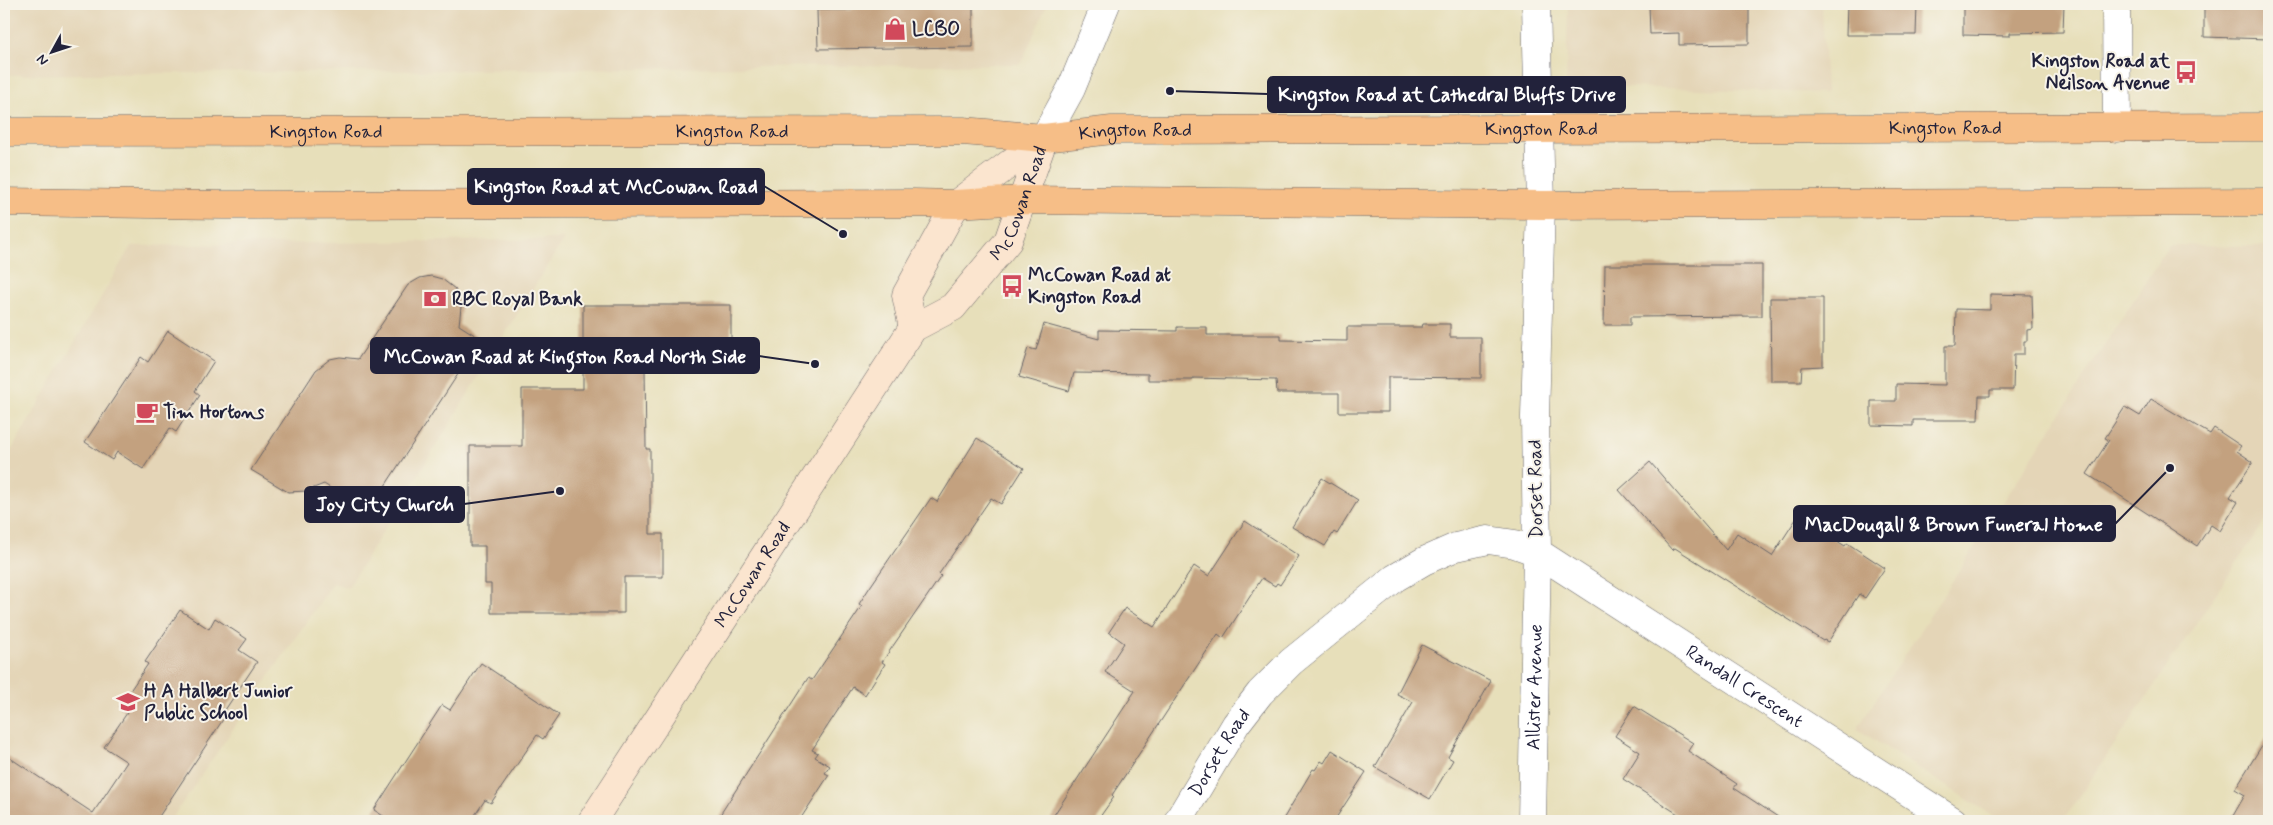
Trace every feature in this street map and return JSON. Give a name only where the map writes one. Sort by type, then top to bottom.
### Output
[{"type":"main road","name":"Kingston Road","points":[[4,132],[944,131],[1044,138],[1112,130],[2269,127]]},
{"type":"main road","points":[[4,202],[213,205],[956,204],[1023,200],[1541,205],[2269,202]]},
{"type":"street","points":[[1044,138],[1071,89],[1106,4]]},
{"type":"street","name":"Dorset Road","points":[[1178,821],[1236,724],[1260,693],[1291,662],[1395,578],[1424,561],[1456,547],[1488,540],[1515,544],[1537,552],[1535,417],[1541,205],[1536,4]]},
{"type":"street","points":[[2116,4],[2117,128]]},
{"type":"street","name":"McCowan Road","points":[[592,821],[913,328],[953,307],[1008,240],[1044,138]]},
{"type":"street","name":"McCowan Road","points":[[913,328],[906,295],[956,204],[1044,138]]},
{"type":"street","name":"Allister Avenue","points":[[1532,821],[1537,552]]},
{"type":"street","name":"Randall Crescent","points":[[1537,552],[1953,821]]},
{"type":"shaded area","points":[[4,4],[1047,4],[1021,64],[4,75]]},
{"type":"shaded area","points":[[1568,4],[1822,4],[1826,93],[1566,85]]},
{"type":"shaded area","points":[[564,239],[348,588],[333,583],[170,821],[4,821],[4,463],[131,246]]},
{"type":"shaded area","points":[[2169,245],[2269,246],[2269,515],[2063,821],[2001,821],[1857,729]]},
{"type":"building","name":"LCBO","points":[[852,4],[973,4],[973,47],[818,49],[817,10],[852,10]]},
{"type":"building","points":[[1649,4],[1730,4],[1730,6],[1749,6],[1749,44],[1679,45],[1679,33],[1650,34]]},
{"type":"building","points":[[1847,4],[1917,4],[1916,35],[1846,35]]},
{"type":"building","points":[[1963,4],[2064,4],[2063,32],[2010,33],[2010,36],[1963,35]]},
{"type":"building","points":[[2204,4],[2269,4],[2269,39],[2204,37]]},
{"type":"building","points":[[1605,265],[1762,265],[1762,316],[1630,317],[1630,325],[1604,325]]},
{"type":"building","points":[[431,276],[442,279],[455,289],[461,307],[459,325],[481,339],[368,512],[324,484],[306,491],[288,492],[251,470],[316,370],[330,359],[340,357],[358,359],[408,285],[420,278]]},
{"type":"building","points":[[1990,294],[2032,295],[2033,329],[2027,330],[2027,341],[2024,341],[2024,354],[2014,354],[2013,390],[1990,390],[1990,396],[1979,396],[1978,420],[1913,420],[1913,426],[1871,425],[1871,401],[1896,401],[1896,384],[1945,385],[1945,346],[1955,346],[1956,309],[1990,310]]},
{"type":"building","points":[[1770,298],[1823,298],[1823,366],[1802,367],[1801,381],[1771,381]]},
{"type":"building","points":[[583,305],[731,305],[731,368],[645,368],[646,449],[650,449],[650,534],[663,534],[663,577],[624,577],[624,613],[491,613],[491,584],[485,584],[485,546],[470,546],[470,446],[522,446],[522,389],[583,389]]},
{"type":"building","points":[[1044,324],[1099,339],[1099,330],[1177,331],[1177,327],[1207,327],[1207,335],[1281,335],[1281,340],[1347,341],[1347,327],[1422,327],[1423,324],[1450,324],[1450,337],[1481,337],[1481,378],[1388,377],[1388,412],[1339,412],[1339,393],[1277,393],[1276,380],[1193,378],[1193,380],[1148,380],[1148,374],[1074,373],[1069,391],[1019,377],[1028,348],[1036,350]]},
{"type":"building","name":"Tim Hortons","points":[[168,331],[214,361],[195,391],[200,395],[176,432],[170,428],[143,469],[117,452],[112,460],[85,442],[141,357],[148,362]]},
{"type":"building","points":[[2151,399],[2210,434],[2214,428],[2241,446],[2237,451],[2253,462],[2230,497],[2238,502],[2220,531],[2211,525],[2197,546],[2087,474],[2109,440],[2105,438],[2125,407],[2140,416]]},
{"type":"building","points":[[977,438],[1024,468],[1001,504],[991,498],[939,574],[941,576],[882,662],[885,664],[865,695],[853,687],[812,750],[818,753],[815,757],[830,766],[825,773],[829,775],[799,821],[716,821],[808,678],[812,680],[862,606],[859,604],[870,587],[931,498],[937,502]]},
{"type":"building","points":[[1650,462],[1726,550],[1737,533],[1772,556],[1798,516],[1845,546],[1847,543],[1885,568],[1865,598],[1859,594],[1828,642],[1823,641],[1675,548],[1672,550],[1619,490]]},
{"type":"building","points":[[1322,478],[1358,500],[1337,534],[1334,532],[1325,546],[1292,527]]},
{"type":"building","points":[[1245,521],[1299,556],[1280,585],[1277,583],[1275,586],[1262,578],[1223,638],[1218,634],[1112,795],[1114,797],[1097,821],[1050,821],[1135,691],[1105,672],[1124,643],[1109,632],[1125,608],[1154,627],[1194,566],[1209,576]]},
{"type":"building","points":[[180,610],[209,629],[215,618],[247,639],[239,650],[257,662],[223,713],[226,715],[156,821],[4,821],[4,754],[93,813],[127,762],[104,747],[127,713],[119,707],[148,664],[145,662]]},
{"type":"building","points":[[1422,645],[1491,681],[1448,757],[1453,760],[1430,799],[1375,767],[1413,702],[1397,694]]},
{"type":"building","points":[[481,663],[559,715],[543,739],[537,735],[491,803],[485,800],[471,821],[391,821],[374,810],[442,705],[450,710]]},
{"type":"building","points":[[1634,706],[1693,743],[1688,751],[1737,784],[1734,788],[1784,821],[1689,821],[1623,779],[1640,752],[1615,736]]},
{"type":"building","points":[[2269,734],[2269,821],[2230,821],[2245,795],[2235,789]]},
{"type":"building","points":[[1332,750],[1366,772],[1334,821],[1282,821],[1313,769],[1315,770],[1321,761],[1324,763]]},
{"type":"place","name":"LCBO","points":[[895,29]]},
{"type":"place","name":"Kingston Road at Neilson Avenue","points":[[2186,72]]},
{"type":"place","name":"Kingston Road at Cathedral Bluffs Drive","points":[[1170,91]]},
{"type":"place","name":"Kingston Road at McCowan Road","points":[[843,234]]},
{"type":"place","name":"McCowan Road at Kingston Road","points":[[1012,286]]},
{"type":"place","name":"RBC Royal Bank","points":[[435,299]]},
{"type":"place","name":"McCowan Road at Kingston Road North Side","points":[[815,364]]},
{"type":"place","name":"Tim Hortons","points":[[147,412]]},
{"type":"place","name":"MacDougall & Brown Funeral Home","points":[[2170,468]]},
{"type":"place","name":"Joy City Church","points":[[560,491]]},
{"type":"place","name":"H A Halbert Junior Public School","points":[[128,702]]}]
